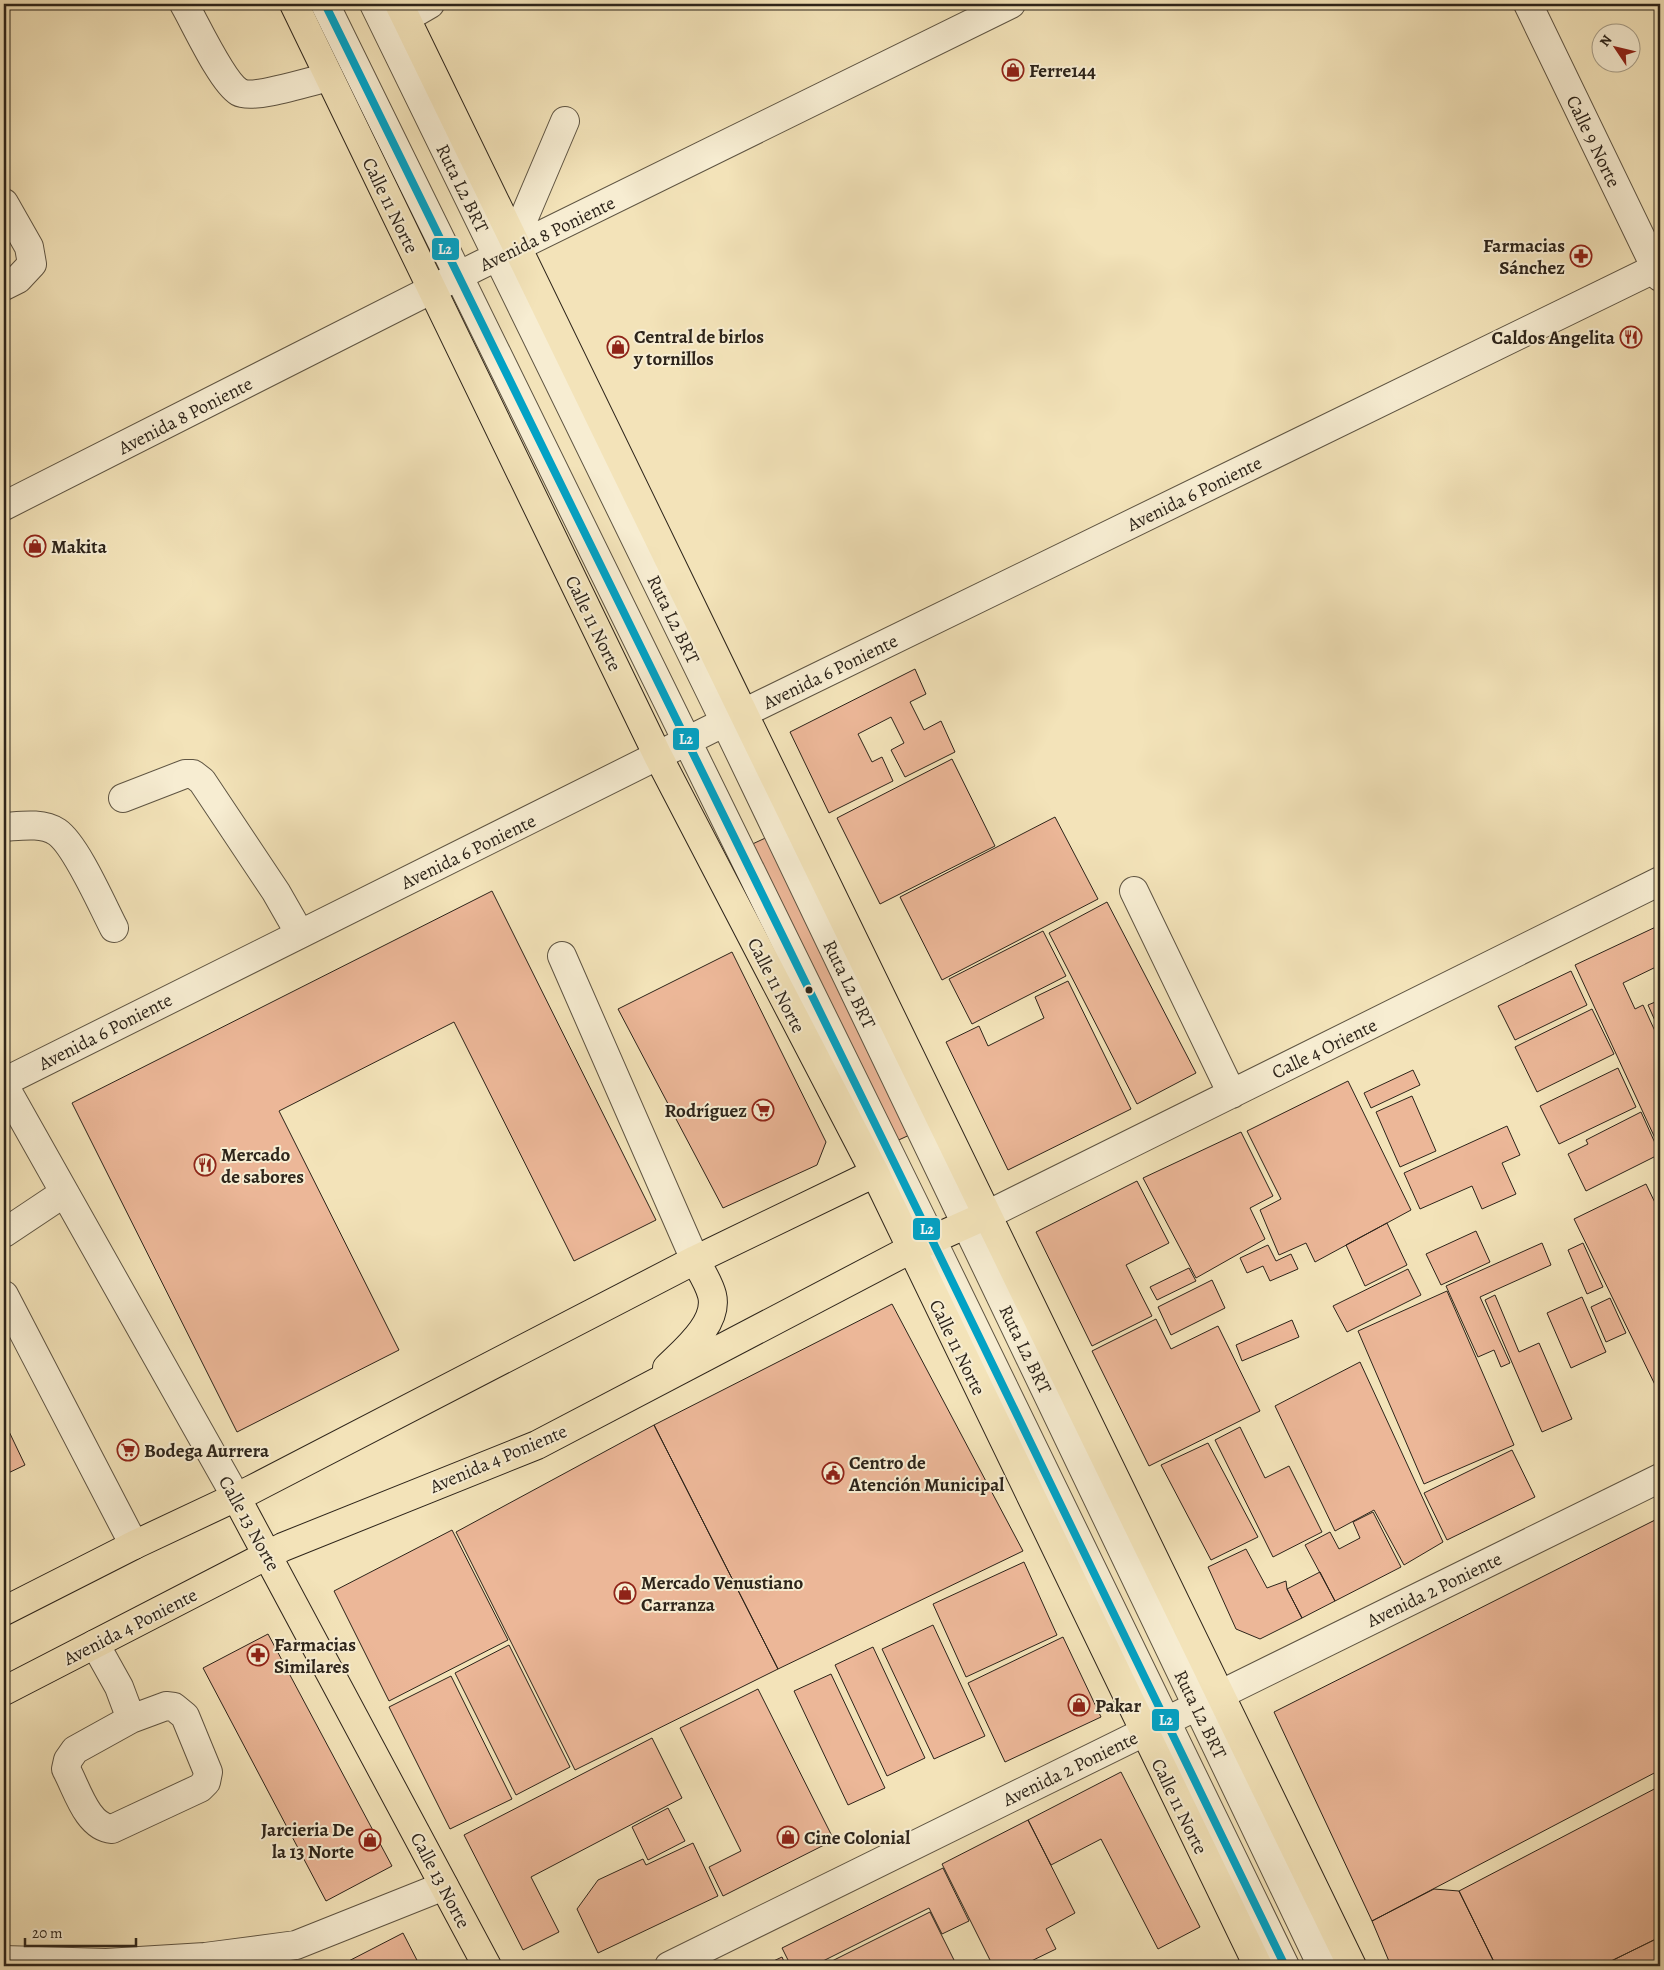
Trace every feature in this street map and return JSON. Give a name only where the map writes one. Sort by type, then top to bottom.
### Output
[{"type":"main road","name":"Calle 11 Norte","points":[[294,4],[658,756],[874,1173],[922,1244],[1154,1727],[1258,1966]]},
{"type":"main road","points":[[402,11],[510,249],[1208,1700],[1352,1966]]},
{"type":"main road","points":[[4,1611],[134,1545],[236,1497],[695,1260],[874,1173]]},
{"type":"main road","name":"Avenida 4 Poniente","points":[[4,1691],[283,1547],[537,1445],[922,1244],[977,1220]]},
{"type":"main road","points":[[650,1385],[688,1346],[709,1318],[713,1297],[695,1260]]},
{"type":"main road","name":"Calle 13 Norte","points":[[236,1497],[487,1966]]},
{"type":"street","points":[[184,4],[227,81],[240,92],[253,94],[329,77]]},
{"type":"street","points":[[325,4],[686,742],[922,1244]]},
{"type":"street","name":"Ruta L2 BRT","points":[[374,4],[510,249]]},
{"type":"street","points":[[402,11],[430,4]]},
{"type":"street","name":"Avenida 8 Poniente","points":[[4,506],[510,249],[1011,4]]},
{"type":"street","name":"Calle 9 Norte","points":[[1528,4],[1659,271]]},
{"type":"street","points":[[510,249],[565,121]]},
{"type":"street","points":[[4,203],[29,246],[32,264],[18,279],[4,286]]},
{"type":"street","name":"Avenida 6 Poniente","points":[[4,1083],[734,718],[1659,271]]},
{"type":"street","points":[[123,798],[185,774],[193,774],[207,789],[276,892],[300,934]]},
{"type":"street","points":[[4,827],[38,826],[56,831],[68,842],[114,928]]},
{"type":"street","name":"Calle 4 Oriente","points":[[977,1220],[1660,881]]},
{"type":"street","points":[[1134,890],[1232,1094]]},
{"type":"street","points":[[562,956],[695,1260]]},
{"type":"street","name":"Calle 13 Norte","points":[[4,1083],[236,1497]]},
{"type":"street","points":[[4,1233],[64,1193]]},
{"type":"street","points":[[4,1295],[134,1545]]},
{"type":"street","name":"Avenida 2 Poniente","points":[[669,1966],[1660,1478]]},
{"type":"street","points":[[95,1644],[119,1687],[131,1719]]},
{"type":"street","name":"Ruta L2 BRT","points":[[1208,1700],[1322,1966]]},
{"type":"street","points":[[166,1706],[174,1708],[185,1716],[208,1772],[206,1782],[200,1788],[112,1829],[103,1828],[92,1819],[66,1769],[68,1760],[75,1750],[131,1719],[166,1706]]},
{"type":"street","name":"Ruta L2 BRT","points":[[1154,1727],[1285,1966]]},
{"type":"street","points":[[4,1960],[104,1965],[296,1946],[444,1886]]},
{"type":"building","points":[[915,669],[926,694],[910,702],[924,730],[941,721],[955,752],[905,777],[891,750],[904,743],[891,717],[858,734],[872,762],[882,757],[893,781],[829,813],[790,732]]},
{"type":"building","points":[[952,759],[995,846],[880,904],[837,818]]},
{"type":"building","points":[[1055,817],[1098,899],[942,980],[900,897]]},
{"type":"building","points":[[774,834],[916,1132],[890,1144],[746,847]]},
{"type":"building","name":"Mercado de sabores","points":[[492,891],[656,1220],[574,1261],[454,1022],[279,1111],[399,1350],[237,1432],[72,1103]]},
{"type":"building","points":[[1107,902],[1196,1073],[1137,1104],[1049,933]]},
{"type":"building","points":[[1660,925],[1660,965],[1623,983],[1635,1009],[1643,1005],[1660,1042],[1660,1149],[1575,965]]},
{"type":"building","points":[[1043,931],[1066,976],[972,1024],[949,979]]},
{"type":"building","points":[[732,952],[826,1142],[817,1165],[723,1208],[618,1009]]},
{"type":"building","points":[[1571,971],[1587,1005],[1515,1040],[1498,1006]]},
{"type":"building","points":[[1068,981],[1131,1109],[1008,1170],[946,1042],[979,1026],[988,1046],[1044,1018],[1035,997]]},
{"type":"building","points":[[1660,1000],[1660,1032],[1648,1005]]},
{"type":"building","points":[[1592,1009],[1614,1054],[1537,1092],[1515,1047]]},
{"type":"building","points":[[1618,1068],[1636,1107],[1559,1144],[1540,1106]]},
{"type":"building","points":[[1413,1070],[1420,1085],[1371,1108],[1364,1093]]},
{"type":"building","points":[[1348,1081],[1411,1210],[1315,1262],[1306,1243],[1279,1255],[1260,1210],[1281,1199],[1247,1131]]},
{"type":"building","points":[[1412,1096],[1436,1151],[1400,1167],[1376,1112]]},
{"type":"building","points":[[1641,1112],[1660,1154],[1586,1191],[1568,1154],[1588,1144],[1586,1140]]},
{"type":"building","points":[[1507,1126],[1520,1155],[1502,1163],[1516,1194],[1482,1209],[1472,1186],[1420,1209],[1404,1173]]},
{"type":"building","points":[[1241,1132],[1273,1196],[1250,1208],[1265,1239],[1196,1278],[1143,1178]]},
{"type":"building","points":[[1137,1181],[1169,1243],[1126,1265],[1152,1316],[1092,1346],[1036,1232]]},
{"type":"building","points":[[1646,1184],[1660,1213],[1660,1395],[1574,1219]]},
{"type":"building","points":[[1387,1223],[1407,1265],[1365,1286],[1346,1245]]},
{"type":"building","points":[[1476,1231],[1490,1262],[1441,1285],[1426,1254]]},
{"type":"building","points":[[1542,1243],[1551,1265],[1480,1297],[1510,1363],[1501,1367],[1494,1350],[1478,1357],[1446,1286]]},
{"type":"building","points":[[1583,1243],[1603,1287],[1587,1294],[1568,1250]]},
{"type":"building","points":[[1268,1245],[1276,1261],[1291,1254],[1298,1269],[1270,1281],[1263,1266],[1247,1273],[1240,1258]]},
{"type":"building","points":[[1189,1268],[1196,1281],[1157,1300],[1150,1287]]},
{"type":"building","points":[[1408,1269],[1421,1295],[1347,1332],[1333,1306]]},
{"type":"building","points":[[1212,1280],[1225,1308],[1171,1335],[1158,1307]]},
{"type":"building","points":[[1447,1291],[1514,1445],[1424,1484],[1358,1331]]},
{"type":"building","points":[[1495,1295],[1519,1352],[1539,1343],[1572,1419],[1542,1432],[1485,1300]]},
{"type":"building","points":[[1582,1297],[1606,1352],[1571,1368],[1547,1313]]},
{"type":"building","points":[[1610,1298],[1626,1333],[1606,1342],[1591,1307]]},
{"type":"building","points":[[892,1304],[1023,1551],[778,1669],[654,1425]]},
{"type":"building","points":[[1156,1319],[1171,1349],[1218,1326],[1260,1411],[1149,1466],[1092,1351]]},
{"type":"building","points":[[1292,1320],[1299,1337],[1242,1361],[1236,1345]]},
{"type":"building","points":[[1360,1362],[1443,1542],[1404,1565],[1374,1510],[1335,1531],[1275,1406]]},
{"type":"building","points":[[4,1421],[25,1465],[4,1475]]},
{"type":"building","points":[[654,1425],[778,1669],[575,1770],[456,1532]]},
{"type":"building","points":[[1240,1427],[1265,1478],[1289,1466],[1322,1532],[1273,1557],[1215,1440]]},
{"type":"building","points":[[1208,1443],[1258,1537],[1211,1560],[1161,1465]]},
{"type":"building","points":[[1512,1450],[1535,1497],[1447,1540],[1424,1493]]},
{"type":"building","points":[[4,1494],[9,1504],[4,1507]]},
{"type":"building","points":[[1373,1512],[1401,1567],[1335,1601],[1305,1545],[1330,1532],[1339,1549],[1360,1538],[1353,1522]]},
{"type":"building","points":[[1659,1518],[1660,1770],[1372,1921],[1274,1712]]},
{"type":"building","points":[[452,1530],[508,1640],[389,1701],[334,1591]]},
{"type":"building","points":[[1246,1549],[1267,1588],[1286,1581],[1287,1589],[1302,1618],[1260,1639],[1236,1629],[1208,1567]]},
{"type":"building","points":[[1024,1562],[1057,1635],[966,1677],[933,1604]]},
{"type":"building","points":[[1320,1572],[1335,1601],[1302,1618],[1287,1589]]},
{"type":"building","points":[[933,1625],[985,1736],[934,1759],[882,1649]]},
{"type":"building","points":[[268,1634],[392,1866],[326,1901],[203,1668]]},
{"type":"building","points":[[1063,1637],[1101,1717],[1005,1762],[968,1683]]},
{"type":"building","points":[[509,1645],[570,1767],[516,1795],[455,1673]]},
{"type":"building","points":[[873,1647],[925,1758],[887,1776],[835,1665]]},
{"type":"building","points":[[831,1674],[885,1788],[848,1805],[794,1691]]},
{"type":"building","points":[[451,1676],[512,1799],[450,1829],[389,1707]]},
{"type":"building","points":[[758,1689],[834,1840],[723,1896],[709,1867],[741,1851],[680,1728]]},
{"type":"building","points":[[652,1738],[682,1798],[531,1877],[559,1932],[523,1950],[464,1835]]},
{"type":"building","points":[[1121,1772],[1200,1927],[1158,1949],[1101,1839],[1051,1865],[1028,1820]]},
{"type":"building","points":[[1660,1786],[1660,1937],[1601,1966],[1496,1966],[1459,1891]]},
{"type":"building","points":[[668,1808],[685,1841],[648,1860],[632,1827]]},
{"type":"building","points":[[1028,1820],[1075,1913],[1046,1929],[1056,1949],[1021,1966],[993,1966],[942,1864]]},
{"type":"building","points":[[693,1843],[718,1896],[598,1953],[577,1909],[598,1880],[643,1859],[646,1865]]},
{"type":"building","points":[[943,1868],[969,1921],[942,1934],[929,1908],[813,1966],[791,1966],[782,1948]]},
{"type":"building","points":[[1434,1889],[1459,1891],[1496,1966],[1391,1966],[1372,1921]]},
{"type":"building","points":[[930,1912],[957,1966],[822,1966]]},
{"type":"building","points":[[403,1933],[420,1966],[339,1966]]},
{"type":"building","points":[[1660,1937],[1660,1966],[1601,1966]]},
{"type":"building","points":[[782,1957],[786,1966],[763,1966]]},
{"type":"transit line","name":"L2","points":[[325,4],[932,1240],[1285,1966]]},
{"type":"place","name":"Ferre144","points":[[1013,70]]},
{"type":"place","name":"Farmacias Sánchez","points":[[1581,256]]},
{"type":"place","name":"Caldos Angelita","points":[[1631,337]]},
{"type":"place","name":"Central de birlos y tornillos","points":[[618,347]]},
{"type":"place","name":"Makita","points":[[35,546]]},
{"type":"place","name":"Rodríguez","points":[[763,1110]]},
{"type":"place","name":"Mercado de sabores","points":[[205,1165]]},
{"type":"place","name":"Bodega Aurrera","points":[[128,1450]]},
{"type":"place","name":"Centro de Atención Municipal","points":[[833,1473]]},
{"type":"place","name":"Mercado Venustiano Carranza","points":[[625,1593]]},
{"type":"place","name":"Farmacias Similares","points":[[258,1655]]},
{"type":"place","name":"Pakar","points":[[1079,1705]]},
{"type":"place","name":"Cine Colonial","points":[[788,1837]]},
{"type":"place","name":"Jarcieria De la 13 Norte","points":[[370,1840]]}]
